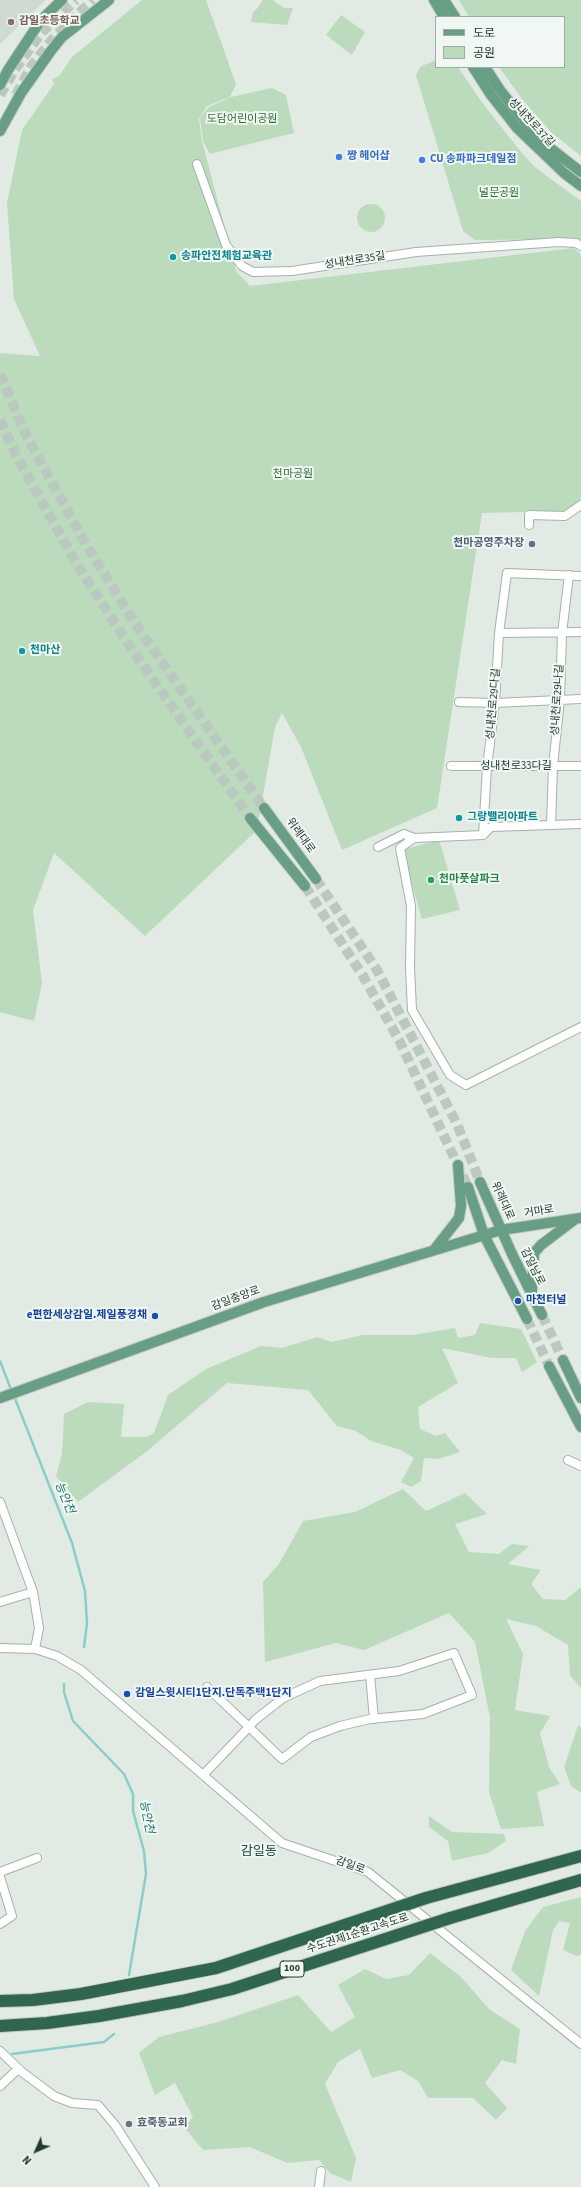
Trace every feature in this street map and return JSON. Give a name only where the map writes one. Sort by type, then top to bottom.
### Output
[{"type":"highway","name":"수도권제1순환고속도로","points":[[0,2001],[33,2000],[82,1994],[216,1968],[426,1898],[581,1856]]},
{"type":"highway","name":"수도권제1순환고속도로","points":[[0,2026],[47,2023],[99,2016],[182,2001],[232,1989],[450,1918],[581,1880]]},
{"type":"main road","points":[[0,85],[8,70],[41,20],[62,0]]},
{"type":"main road","points":[[0,131],[21,93],[50,52],[62,38],[109,0]]},
{"type":"main road","points":[[434,0],[443,16]]},
{"type":"main road","points":[[444,0],[454,16]]},
{"type":"main road","name":"성내천로37길","points":[[475,68],[491,95],[517,128],[564,173],[581,186]]},
{"type":"main road","name":"성내천로37길","points":[[486,68],[500,90],[526,123],[550,148],[581,172]]},
{"type":"main road","name":"위례대로","points":[[264,808],[316,879]]},
{"type":"main road","points":[[250,818],[305,886]]},
{"type":"main road","points":[[434,1250],[459,1218],[461,1206],[458,1166]]},
{"type":"main road","name":"위례대로","points":[[480,1182],[501,1230]]},
{"type":"main road","points":[[468,1187],[484,1235],[527,1319]]},
{"type":"main road","points":[[532,1293],[532,1266],[534,1253],[541,1244],[579,1218]]},
{"type":"main road","name":"거마로","points":[[484,1235],[501,1230],[579,1218]]},
{"type":"main road","name":"감일남로","points":[[501,1230],[542,1315]]},
{"type":"main road","name":"감일중앙로","points":[[0,1398],[264,1302],[484,1235]]},
{"type":"main road","points":[[563,1360],[581,1398]]},
{"type":"main road","points":[[549,1366],[581,1427]]},
{"type":"street","name":"성내천로35길","points":[[197,164],[226,245],[242,266],[253,272],[292,271],[416,252],[559,242],[576,243],[581,246]]},
{"type":"street","points":[[529,525],[529,515],[565,516],[581,505]]},
{"type":"street","name":"성내천로29다길","points":[[483,835],[487,767],[495,703],[499,633],[507,573],[569,575]]},
{"type":"street","points":[[569,575],[581,576]]},
{"type":"street","name":"성내천로29나길","points":[[551,825],[553,766],[560,700],[562,633],[569,575]]},
{"type":"street","points":[[499,633],[581,632]]},
{"type":"street","points":[[459,702],[495,703],[581,699]]},
{"type":"street","name":"성내천로33다길","points":[[451,766],[581,766]]},
{"type":"street","points":[[378,847],[404,834],[414,838],[483,835],[491,827],[581,824]]},
{"type":"street","points":[[414,838],[400,848],[411,906],[410,968],[412,1010],[450,1074],[466,1085],[581,1027]]},
{"type":"street","points":[[568,1460],[581,1466]]},
{"type":"street","points":[[0,1502],[33,1592],[39,1628],[35,1649]]},
{"type":"street","points":[[0,1602],[33,1592]]},
{"type":"street","name":"감일로","points":[[0,1648],[14,1647],[35,1649],[57,1656],[81,1670],[282,1843],[368,1872],[581,2044]]},
{"type":"street","points":[[203,1775],[249,1727],[283,1698],[320,1682],[399,1671],[454,1653],[472,1695],[423,1714],[374,1719],[340,1726],[311,1737],[282,1759],[249,1727],[208,1687]]},
{"type":"street","points":[[370,1675],[374,1719]]},
{"type":"street","points":[[0,1872],[37,1858]]},
{"type":"street","points":[[0,1877],[12,1916],[0,1924]]},
{"type":"street","points":[[0,2051],[18,2069],[54,2096],[72,2103],[98,2105],[115,2125],[155,2187]]},
{"type":"street","points":[[0,2086],[18,2069]]},
{"type":"street","points":[[319,2187],[321,2170]]},
{"type":"shaded area","name":"감일초등학교","points":[[0,0],[46,0],[0,44]]},
{"type":"green space","name":"천마공원","points":[[142,0],[206,0],[236,84],[230,97],[207,106],[199,119],[202,141],[236,271],[250,286],[574,248],[581,255],[581,500],[565,511],[482,513],[437,808],[342,850],[301,747],[282,713],[275,727],[257,830],[145,936],[54,853],[33,910],[42,983],[34,1021],[0,1012],[0,353],[40,356],[14,299],[7,203],[22,130],[54,84],[52,79],[59,76],[72,57]]},
{"type":"green space","points":[[263,0],[273,0],[284,8],[293,8],[287,25],[251,22],[253,12]]},
{"type":"green space","points":[[459,0],[581,0],[581,156],[552,133],[522,99],[500,68],[565,68],[565,16],[468,16]]},
{"type":"green space","points":[[341,15],[365,32],[352,55],[326,35]]},
{"type":"green space","name":"널문공원","points":[[435,60],[435,68],[459,68],[481,101],[521,152],[536,168],[581,201],[581,240],[475,240],[463,231],[416,75],[420,67]]},
{"type":"green space","name":"도담어린이공원","points":[[272,88],[286,95],[294,133],[210,154],[203,141],[200,118],[209,107],[231,97]]},
{"type":"green space","points":[[371,204],[381,208],[385,218],[381,228],[371,232],[361,228],[357,218],[361,208]]},
{"type":"green space","name":"천마풋살파크","points":[[439,840],[460,910],[422,919],[402,850]]},
{"type":"green space","points":[[480,1323],[521,1329],[537,1362],[522,1372],[516,1358],[492,1358],[442,1348],[458,1383],[418,1407],[420,1429],[436,1436],[445,1433],[460,1452],[438,1459],[424,1458],[421,1481],[411,1487],[401,1482],[414,1458],[401,1450],[371,1441],[356,1431],[337,1426],[308,1390],[227,1383],[146,1452],[78,1502],[56,1476],[62,1454],[64,1414],[88,1402],[124,1404],[121,1437],[147,1437],[154,1433],[168,1395],[206,1369],[261,1346],[282,1348],[317,1337],[332,1342],[363,1335],[413,1335],[455,1328],[458,1338],[475,1335]]},
{"type":"green space","points":[[403,1489],[426,1511],[465,1493],[487,1514],[455,1524],[469,1552],[499,1554],[512,1544],[529,1546],[508,1564],[541,1570],[531,1584],[543,1599],[565,1600],[581,1587],[581,1688],[570,1675],[568,1645],[536,1626],[506,1619],[523,1654],[515,1710],[550,1716],[540,1733],[549,1767],[560,1784],[537,1792],[544,1826],[501,1829],[489,1792],[490,1718],[475,1642],[449,1613],[364,1650],[336,1643],[265,1662],[263,1582],[279,1564],[303,1521],[355,1512]]},
{"type":"green space","points":[[578,1725],[581,1727],[581,1793],[571,1786],[564,1767]]},
{"type":"green space","points":[[429,1816],[452,1832],[504,1834],[506,1841],[488,1853],[452,1861],[448,1841],[429,1827]]},
{"type":"green space","points":[[581,1897],[581,1955],[577,1956],[563,1950],[570,1923],[559,1921],[553,1930],[539,1996],[511,1970],[525,1931],[543,1907]]},
{"type":"green space","points":[[430,1953],[461,1977],[490,2010],[520,2029],[516,2064],[502,2060],[485,2083],[507,2108],[496,2120],[473,2098],[428,2098],[418,2081],[400,2070],[372,2078],[360,2049],[338,2062],[325,2084],[356,2158],[351,2182],[330,2173],[319,2160],[287,2163],[250,2147],[203,2150],[184,2127],[193,2117],[175,2083],[155,2095],[139,2053],[159,2037],[218,2022],[298,1995],[331,2032],[355,2017],[338,1985],[365,1969],[386,1979],[409,1975]]},
{"type":"waterway","name":"능안천","points":[[0,1361],[12,1392]]},
{"type":"waterway","name":"능안천","points":[[14,1396],[72,1543],[85,1591],[87,1623],[84,1647]]},
{"type":"waterway","name":"능안천","points":[[64,1684],[64,1692],[73,1721],[124,1774],[133,1794],[133,1811],[144,1851],[146,1874],[129,1975]]},
{"type":"waterway","name":"능안천","points":[[12,2054],[104,2042],[114,2034]]},
{"type":"tunnel","points":[[0,95],[14,71],[42,32],[76,0]]},
{"type":"tunnel","points":[[16,95],[32,65],[55,36],[93,0]]},
{"type":"tunnel","points":[[0,374],[27,437],[83,539],[134,622],[264,808]]},
{"type":"tunnel","points":[[0,420],[17,457],[75,561],[126,641],[250,818]]},
{"type":"tunnel","points":[[316,879],[377,970],[457,1124],[480,1182]]},
{"type":"tunnel","points":[[305,886],[363,976],[399,1040],[468,1187]]},
{"type":"tunnel","points":[[542,1315],[563,1360]]},
{"type":"tunnel","points":[[527,1319],[549,1366]]},
{"type":"place","name":"감일초등학교","points":[[11,22]]},
{"type":"place","name":"짱 헤어샵","points":[[339,157]]},
{"type":"place","name":"CU 송파파크데일점","points":[[422,160]]},
{"type":"place","name":"송파안전체험교육관","points":[[173,257]]},
{"type":"place","name":"천마공영주차장","points":[[532,544]]},
{"type":"place","name":"천마산","points":[[22,651]]},
{"type":"place","name":"그랑밸리아파트","points":[[459,818]]},
{"type":"place","name":"천마풋살파크","points":[[431,880]]},
{"type":"place","name":"마천터널","points":[[518,1301]]},
{"type":"place","name":"e편한세상감일.제일풍경채","points":[[155,1316]]},
{"type":"place","name":"감일스윗시티1단지.단독주택1단지","points":[[127,1694]]},
{"type":"place","name":"효죽동교회","points":[[129,2124]]},
{"type":"district","name":"감일동","points":[[259,1852]]}]
